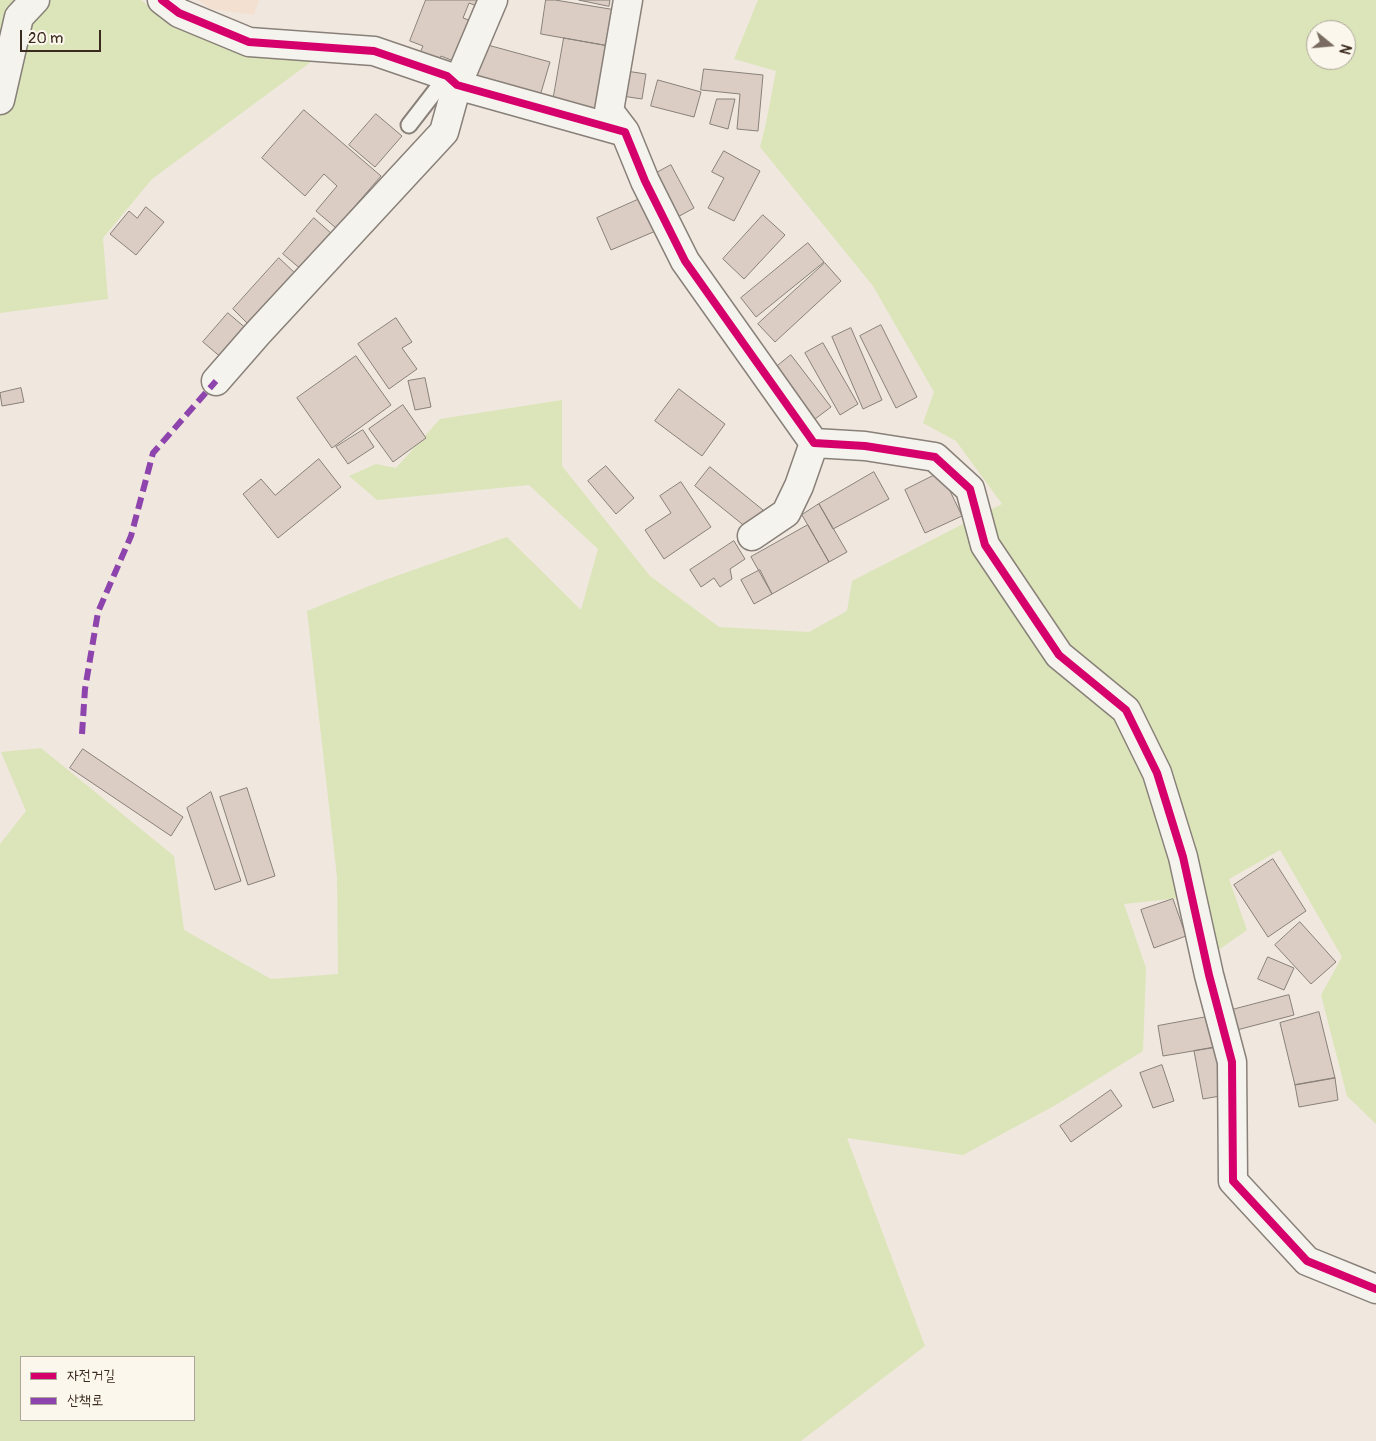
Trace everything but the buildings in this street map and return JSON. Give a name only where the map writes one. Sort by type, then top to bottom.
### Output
[{"type":"street","points":[[0,100],[19,17],[35,0]]},
{"type":"street","points":[[162,0],[179,13],[249,42],[374,51],[452,80],[625,132]]},
{"type":"street","points":[[216,381],[444,132],[452,80],[493,0]]},
{"type":"street","points":[[628,0],[610,111],[625,132],[645,181],[685,261],[814,443]]},
{"type":"street","points":[[752,536],[786,513],[800,486],[814,443]]},
{"type":"street","points":[[814,443],[865,446],[935,457],[970,489],[985,545],[1059,655],[1126,710],[1157,773],[1184,856],[1210,975],[1232,1062],[1233,1181],[1307,1261],[1376,1289]]},
{"type":"lane","points":[[409,125],[452,80]]},
{"type":"shaded area","points":[[198,0],[259,0],[254,15],[211,9]]},
{"type":"green space","points":[[0,0],[141,0],[181,30],[319,56],[152,179],[103,238],[108,299],[0,313]]},
{"type":"green space","points":[[758,0],[1376,0],[1376,1124],[1347,1096],[1321,995],[1342,957],[1280,850],[1229,879],[1247,930],[1217,951],[1180,898],[1124,904],[1146,968],[1143,1051],[1054,1106],[963,1155],[847,1138],[925,1346],[801,1441],[0,1441],[0,844],[26,811],[1,752],[41,748],[174,856],[184,930],[271,979],[338,974],[337,877],[307,611],[382,581],[507,537],[581,610],[598,549],[529,485],[377,500],[349,476],[376,464],[396,468],[440,419],[562,400],[562,466],[650,576],[719,627],[809,632],[847,611],[852,581],[1002,504],[956,441],[923,423],[934,392],[873,286],[760,147],[776,71],[734,59]]},
{"type":"marked path","points":[[82,734],[85,689],[98,612],[131,536],[153,453],[216,381]]},
{"type":"cycle path","points":[[162,0],[179,13],[249,42],[374,51],[447,76],[457,85],[625,132],[645,181],[685,261],[814,443],[865,446],[935,457],[970,489],[985,545],[1059,655],[1126,710],[1157,773],[1183,857],[1209,975],[1232,1062],[1233,1181],[1307,1261],[1376,1289]]}]
